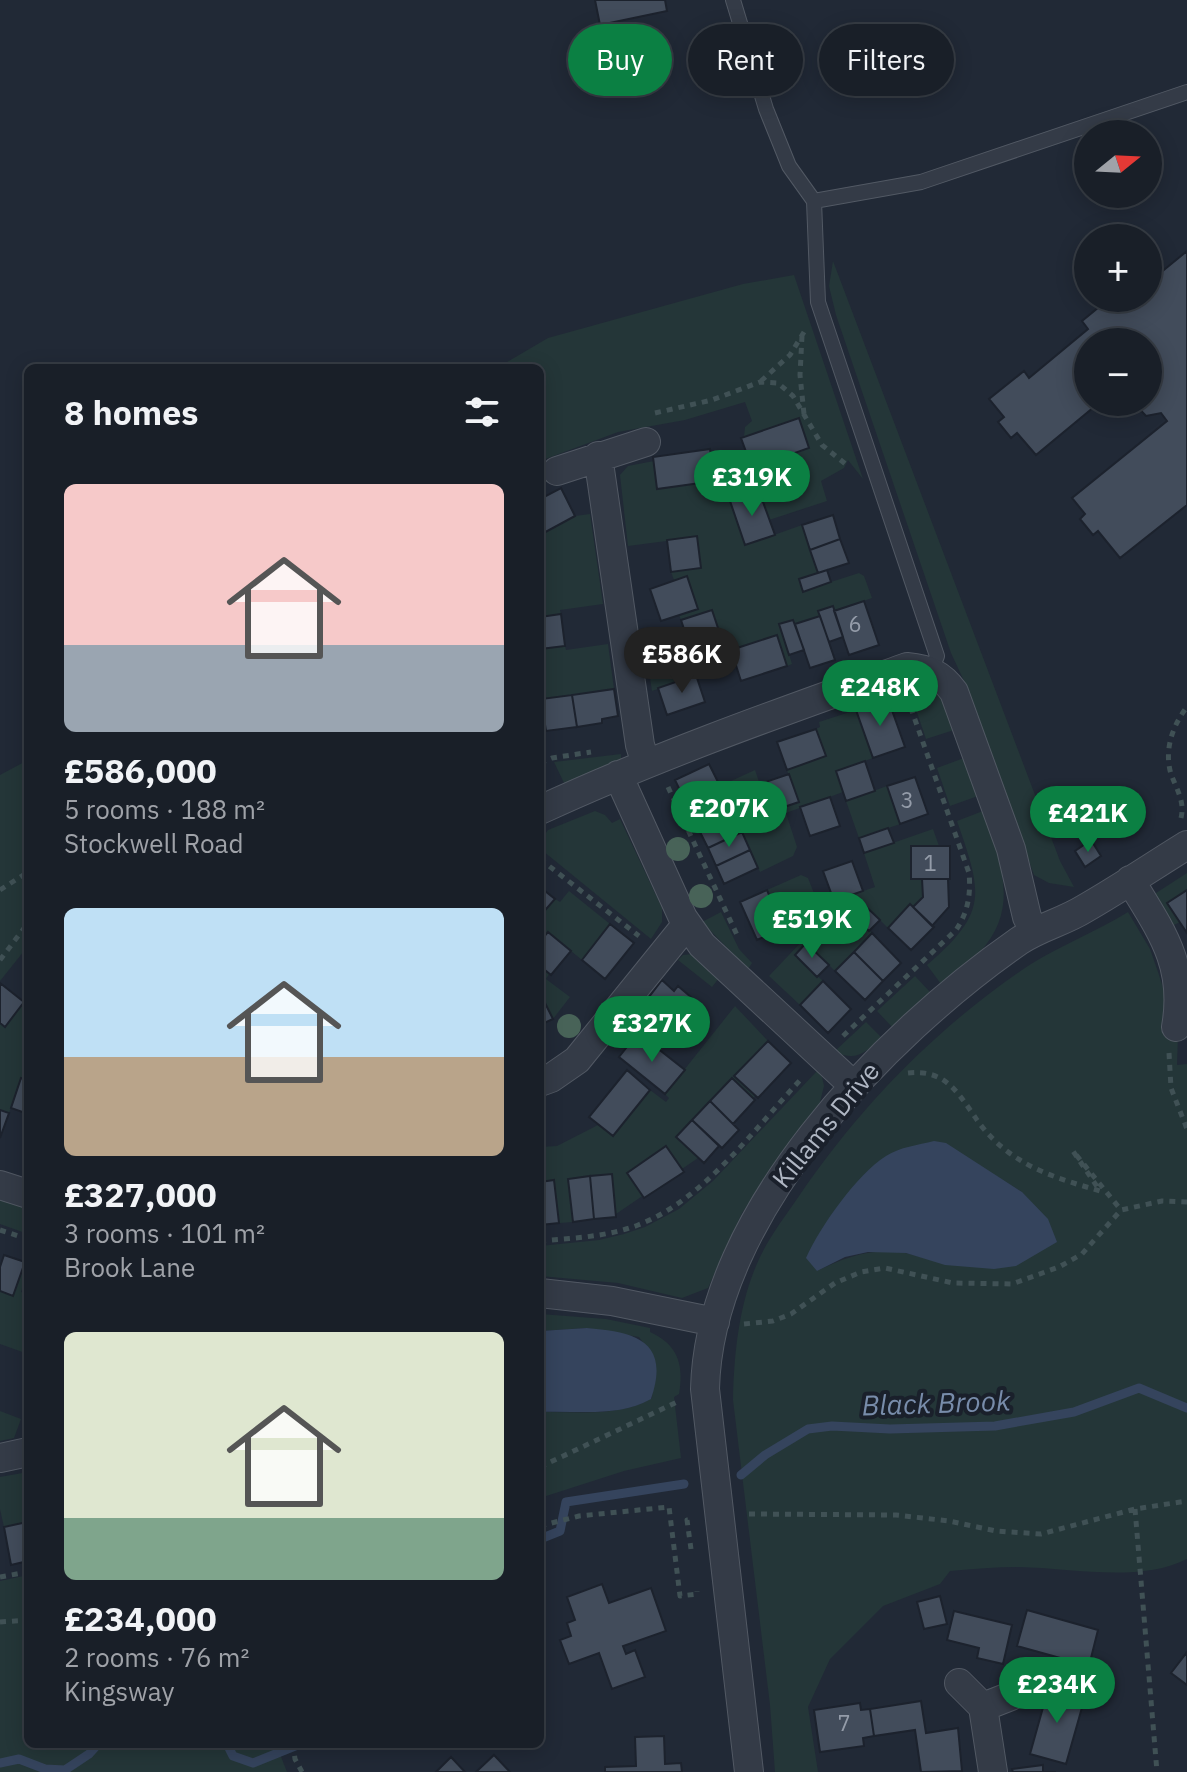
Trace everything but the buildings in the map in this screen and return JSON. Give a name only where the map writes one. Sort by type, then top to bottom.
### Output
[{"type":"street","points":[[557,471],[646,442]]},
{"type":"street","points":[[598,456],[640,745],[651,762]]},
{"type":"street","points":[[544,808],[651,762],[897,670],[907,667],[931,671],[943,677],[954,692],[1011,849],[1027,917],[1034,931]]},
{"type":"street","points":[[618,775],[687,924],[702,945],[854,1086]]},
{"type":"street","name":"Killams Drive","points":[[749,1772],[705,1389],[705,1371],[726,1319],[731,1272],[765,1204],[795,1157],[882,1055],[965,983],[1034,931],[1082,911],[1130,880],[1181,836]]},
{"type":"street","points":[[1130,880],[1164,935],[1176,962],[1182,990],[1176,1027]]},
{"type":"street","points":[[544,1081],[577,1060],[687,924]]},
{"type":"street","points":[[0,1185],[24,1193]]},
{"type":"street","points":[[544,1293],[726,1319]]},
{"type":"street","points":[[0,1458],[24,1453]]},
{"type":"street","points":[[959,1683],[983,1707],[993,1772]]},
{"type":"street","points":[[983,1707],[1011,1696]]},
{"type":"lane","points":[[733,0],[777,137],[789,166],[814,201],[818,302],[937,656],[931,671]]},
{"type":"lane","points":[[814,201],[921,182],[1187,92]]},
{"type":"path","points":[[645,414],[701,403],[760,382],[790,355],[818,302]]},
{"type":"path","points":[[802,335],[800,375],[804,418]]},
{"type":"path","points":[[760,382],[778,383],[793,396],[822,445],[853,471]]},
{"type":"path","points":[[544,1241],[611,1233],[669,1211],[712,1174],[821,1057],[956,930],[967,908],[971,890],[969,873],[897,670]]},
{"type":"path","points":[[1181,836],[1183,806],[1169,766],[1169,745],[1176,724],[1187,707]]},
{"type":"path","points":[[651,762],[742,945]]},
{"type":"path","points":[[544,862],[662,954]]},
{"type":"path","points":[[0,890],[24,875]]},
{"type":"path","points":[[0,960],[24,928]]},
{"type":"path","points":[[1176,1027],[1171,1027],[1170,1076],[1176,1105],[1187,1129]]},
{"type":"path","points":[[882,1055],[903,1073],[923,1071],[956,1088],[987,1131],[1019,1159],[1054,1176],[1100,1191],[1073,1151],[1121,1210]]},
{"type":"path","points":[[726,1319],[737,1325],[773,1321],[791,1314],[835,1283],[861,1272],[885,1268],[953,1283],[1012,1284],[1059,1267],[1082,1254],[1121,1210],[1162,1201],[1184,1202],[1187,1196]]},
{"type":"path","points":[[0,1230],[24,1238]]},
{"type":"path","points":[[544,1465],[705,1389]]},
{"type":"path","points":[[745,1514],[896,1515],[949,1521],[996,1531],[1041,1534],[1135,1509],[1187,1501]]},
{"type":"path","points":[[544,1524],[579,1516],[669,1507],[680,1596],[697,1594]]},
{"type":"path","points":[[1135,1509],[1157,1772]]},
{"type":"path","points":[[0,1577],[24,1573]]},
{"type":"path","points":[[0,1622],[24,1620]]},
{"type":"path","points":[[294,1748],[302,1772]]},
{"type":"shaded area","points":[[833,261],[1060,861],[1074,887],[1049,883],[1034,875],[965,683],[951,653],[836,315],[829,286]]},
{"type":"shaded area","points":[[794,275],[863,479],[848,460],[844,468],[821,481],[827,501],[769,520],[752,468],[809,448],[799,418],[744,437],[745,427],[752,421],[745,402],[685,420],[618,432],[544,460],[544,364],[504,364],[548,338],[743,284]]},
{"type":"shaded area","points":[[654,461],[715,481],[720,500],[730,501],[746,545],[802,525],[818,573],[800,579],[803,591],[859,573],[864,576],[872,598],[834,611],[818,612],[820,616],[795,624],[793,620],[780,624],[792,664],[787,666],[777,635],[726,652],[712,610],[681,620],[679,615],[698,608],[687,577],[674,580],[671,572],[701,568],[697,537],[628,546],[620,475],[628,466]]},
{"type":"shaded area","points":[[590,514],[603,604],[560,610],[561,614],[544,616],[544,533],[575,516]]},
{"type":"shaded area","points":[[682,637],[696,675],[652,691],[646,650]]},
{"type":"shaded area","points":[[608,644],[614,689],[544,699],[544,649],[565,646],[566,650]]},
{"type":"shaded area","points":[[912,681],[936,693],[954,730],[926,739],[907,683]]},
{"type":"shaded area","points":[[856,710],[873,758],[836,771],[843,792],[786,813],[797,847],[793,856],[760,872],[733,814],[702,829],[700,824],[731,809],[720,786],[755,770],[769,812],[798,802],[787,770],[825,756],[816,729],[820,727],[819,722]]},
{"type":"shaded area","points":[[621,754],[621,760],[565,785],[554,762]]},
{"type":"shaded area","points":[[964,758],[978,796],[950,806],[937,768]]},
{"type":"shaded area","points":[[24,762],[24,951],[0,981],[0,775]]},
{"type":"shaded area","points":[[887,786],[900,824],[859,838],[846,801]]},
{"type":"shaded area","points":[[595,811],[605,815],[612,823],[620,819],[662,908],[662,922],[651,939],[544,852],[544,836],[548,830]]},
{"type":"shaded area","points":[[983,811],[1003,883],[1000,918],[993,935],[980,952],[941,984],[927,965],[961,930],[975,900],[972,866],[957,821]]},
{"type":"shaded area","points":[[933,829],[939,846],[911,846],[911,879],[922,879],[923,897],[913,907],[910,905],[888,928],[858,898],[847,910],[872,933],[835,971],[807,943],[795,955],[823,981],[800,1005],[769,976],[825,917],[813,906],[791,928],[788,925],[783,928],[767,890],[801,875],[808,878],[819,906],[875,887],[864,853]]},
{"type":"shaded area","points":[[1187,873],[1187,890],[1168,903],[1180,922],[1172,926],[1153,895]]},
{"type":"shaded area","points":[[569,891],[610,924],[582,960],[548,932],[544,937],[544,911],[555,899],[560,902]]},
{"type":"shaded area","points":[[721,912],[739,949],[752,963],[748,969],[702,922]]},
{"type":"shaded area","points":[[1128,912],[1150,949],[1178,1035],[1177,1065],[1187,1064],[1187,1559],[1148,1571],[1019,1567],[950,1571],[940,1584],[883,1606],[830,1659],[808,1707],[818,1772],[775,1772],[770,1705],[733,1400],[739,1327],[753,1274],[773,1233],[823,1162],[875,1099],[934,1040],[1031,964]],"holes":[[[988,1171],[1022,1192],[966,1266],[886,1251],[851,1257],[817,1271]]]},
{"type":"shaded area","points":[[693,954],[719,978],[712,987],[678,960],[683,955]]},
{"type":"shaded area","points":[[544,970],[549,974],[546,979],[570,997],[553,1019],[544,1001]]},
{"type":"shaded area","points":[[915,976],[930,992],[892,1027],[877,1011]]},
{"type":"shaded area","points":[[644,1000],[679,1028],[661,1051],[626,1024]]},
{"type":"shaded area","points":[[24,1002],[24,1079],[21,1078],[9,1113],[0,1110],[0,1023],[5,1026]]},
{"type":"shaded area","points":[[735,1006],[768,1041],[735,1075],[755,1096],[753,1098],[732,1079],[676,1136],[698,1158],[616,1214],[611,1174],[568,1179],[573,1222],[559,1223],[554,1181],[544,1182],[544,1147],[557,1146],[598,1125],[613,1136],[650,1090],[666,1102],[669,1098],[665,1094]]},
{"type":"shaded area","points":[[866,1022],[881,1037],[871,1047],[855,1056],[835,1051]]},
{"type":"shaded area","points":[[817,1071],[824,1086],[819,1106],[742,1213],[708,1288],[682,1298],[618,1283],[544,1276],[544,1246],[599,1240],[645,1227],[679,1209],[713,1181]]},
{"type":"shaded area","points":[[0,1198],[24,1207],[24,1233],[0,1224]]},
{"type":"shaded area","points":[[24,1267],[21,1292],[24,1293],[24,1353],[0,1344],[0,1291],[13,1296]]},
{"type":"shaded area","points":[[544,1314],[606,1319],[650,1328],[650,1332],[673,1349],[681,1373],[679,1394],[674,1397],[681,1458],[624,1471],[544,1497],[544,1412],[611,1411],[652,1398],[654,1358],[639,1337],[587,1328],[544,1331]]},
{"type":"shaded area","points":[[0,1411],[21,1419],[14,1438],[0,1441]]},
{"type":"shaded area","points":[[24,1473],[24,1523],[4,1527],[0,1509],[0,1477]]},
{"type":"shaded area","points":[[24,1576],[24,1748],[278,1748],[287,1772],[0,1772],[0,1581]]},
{"type":"water","points":[[934,1141],[946,1143],[1022,1192],[1048,1219],[1057,1242],[1016,1266],[994,1269],[945,1265],[906,1253],[868,1252],[845,1257],[817,1271],[806,1258],[830,1217],[863,1175],[886,1156],[903,1148]]},
{"type":"water","points":[[587,1328],[620,1332],[644,1343],[652,1352],[656,1364],[651,1399],[611,1411],[544,1412],[544,1331]]},
{"type":"waterway","name":"Black Brook","points":[[741,1475],[765,1455],[808,1429],[832,1426],[890,1429],[995,1426],[1074,1412],[1139,1388],[1187,1408]]},
{"type":"waterway","name":"Black Brook","points":[[544,1537],[560,1531],[566,1502],[684,1484]]},
{"type":"waterway","name":"Black Brook","points":[[0,1763],[19,1759],[45,1769],[65,1770],[94,1748]]},
{"type":"waterway","name":"Black Brook","points":[[229,1748],[233,1756],[253,1763],[290,1748]]}]
